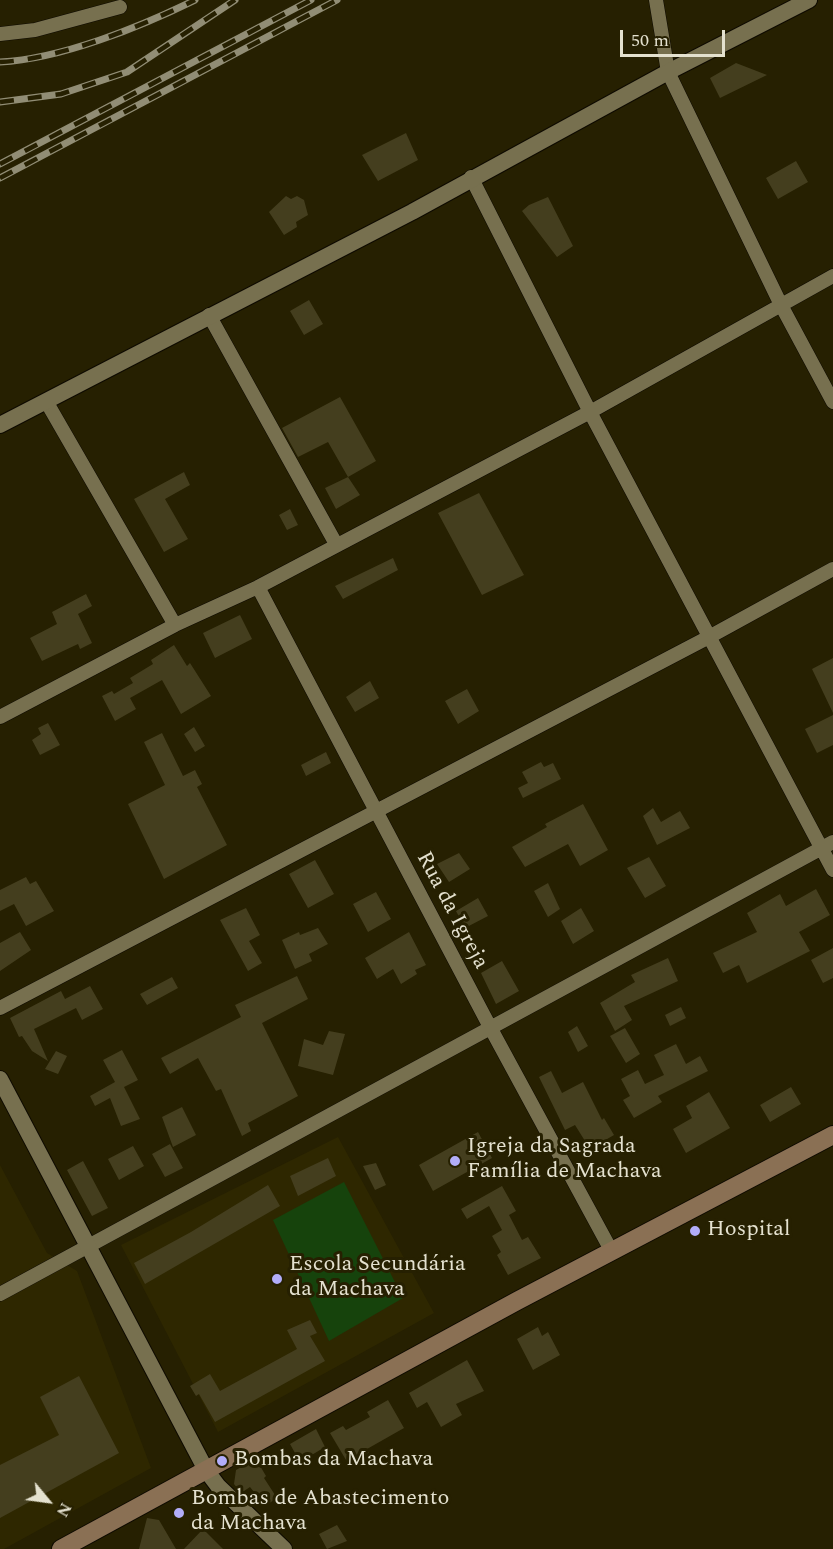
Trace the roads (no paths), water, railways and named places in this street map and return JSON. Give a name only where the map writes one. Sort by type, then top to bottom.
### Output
[{"type":"main road","points":[[61,1549],[833,1135]]},
{"type":"street","points":[[656,0],[668,72],[781,305],[833,402]]},
{"type":"street","points":[[0,425],[412,212],[471,177],[809,0]]},
{"type":"street","points":[[0,34],[35,30],[120,7]]},
{"type":"street","points":[[471,177],[590,412],[709,637],[827,845],[833,870]]},
{"type":"street","points":[[0,717],[175,625],[258,587],[590,412],[833,276]]},
{"type":"street","points":[[209,315],[336,544]]},
{"type":"street","points":[[46,401],[175,625]]},
{"type":"street","points":[[0,1008],[709,637],[833,569]]},
{"type":"street","name":"Rua da Igreja","points":[[258,587],[375,812],[612,1252]]},
{"type":"street","points":[[0,1294],[827,845]]},
{"type":"street","points":[[0,1079],[206,1470],[218,1486],[284,1549]]},
{"type":"railway","points":[[0,62],[48,55],[100,40],[150,21],[195,0]]},
{"type":"railway","points":[[0,102],[61,94],[127,72],[235,0]]},
{"type":"railway","points":[[0,164],[311,0]]},
{"type":"railway","points":[[0,178],[337,0]]},
{"type":"place","name":"Igreja da Sagrada Família de Machava","points":[[455,1161]]},
{"type":"place","name":"Hospital","points":[[695,1231]]},
{"type":"place","name":"Escola Secundária da Machava","points":[[277,1279]]},
{"type":"place","name":"Bombas da Machava","points":[[222,1461]]},
{"type":"place","name":"Bombas de Abastecimento da Machava","points":[[179,1513]]}]
